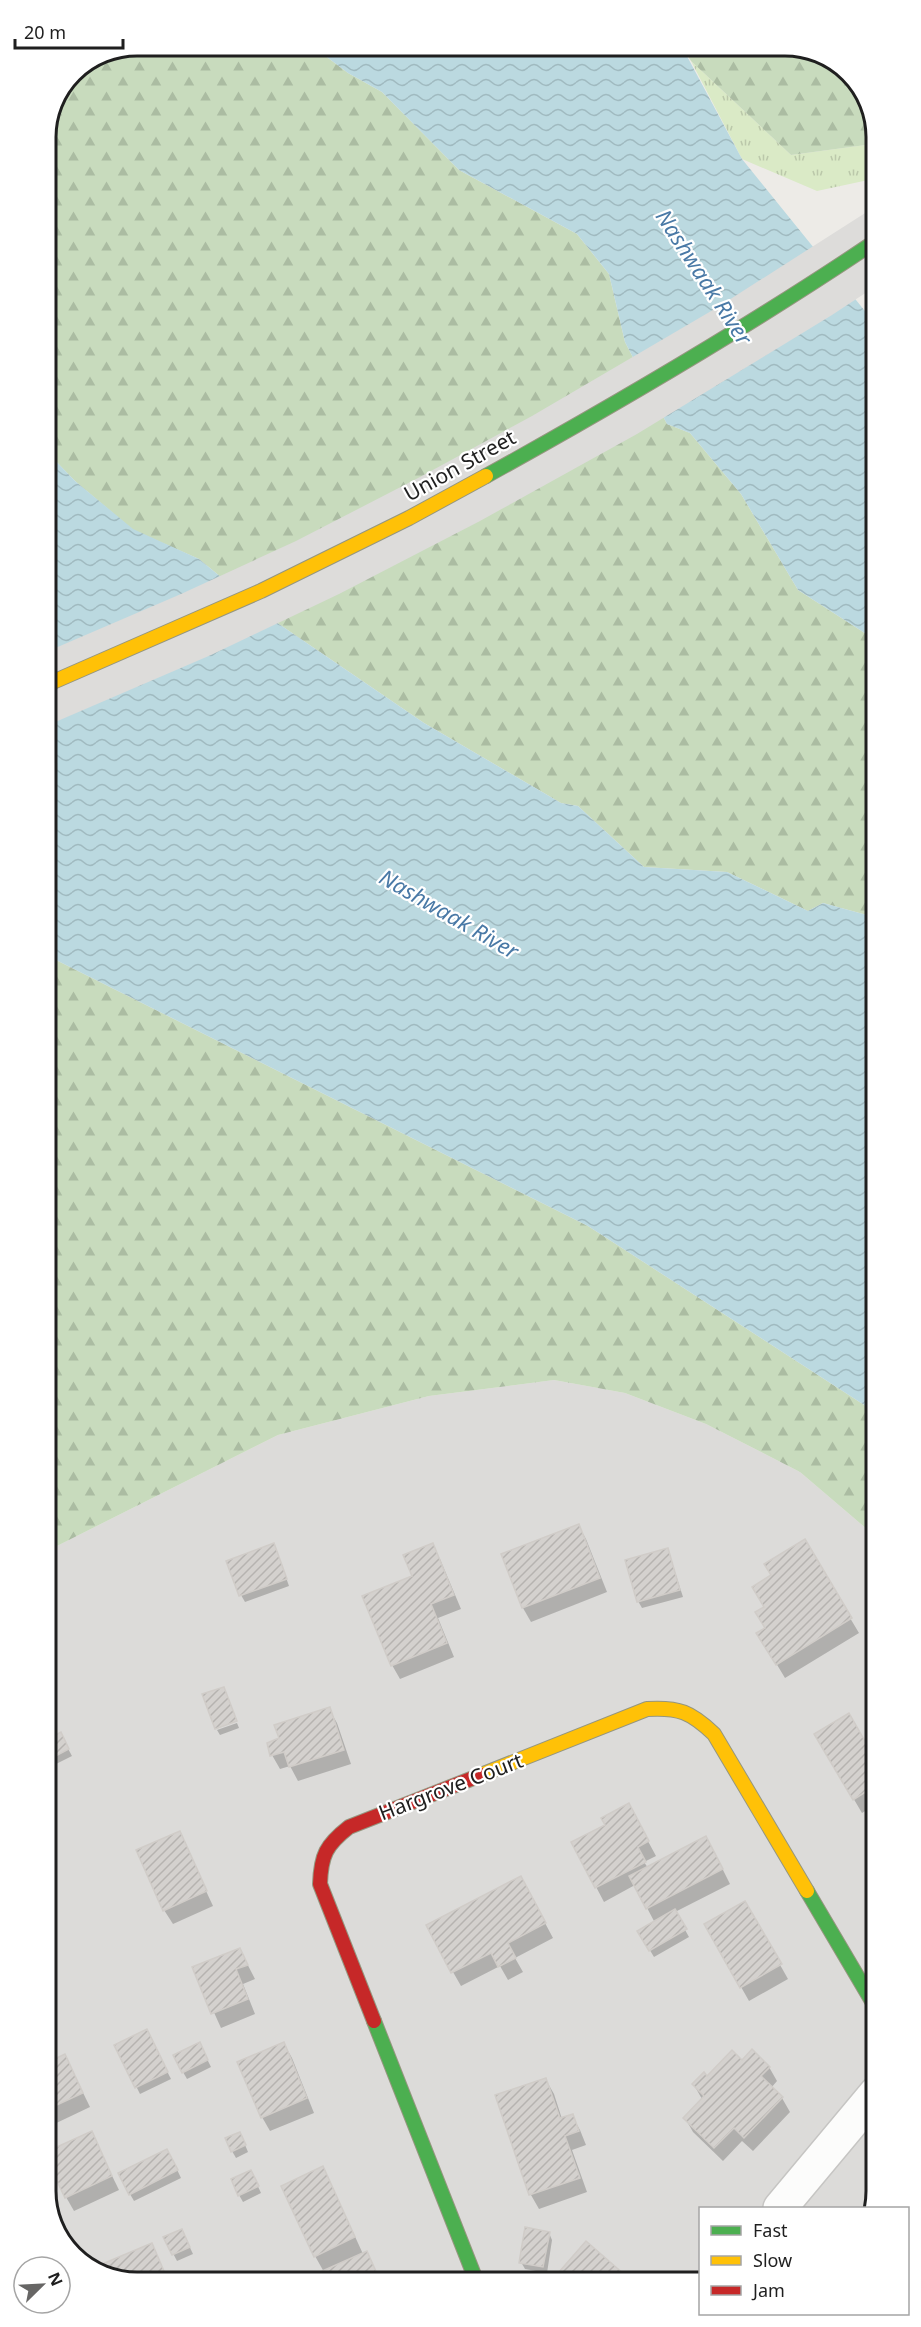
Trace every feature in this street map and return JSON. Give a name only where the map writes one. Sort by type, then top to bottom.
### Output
[{"type":"street","name":"Union Street","points":[[56,681],[261,591],[409,518],[615,405],[784,302],[866,248]]},
{"type":"street","name":"Hargrove Court","points":[[473,2272],[320,1884],[320,1862],[330,1841],[349,1827],[647,1710],[672,1707],[694,1715],[714,1734],[866,1991]]},
{"type":"street","points":[[781,2207],[866,2105]]},
{"type":"shaded area","points":[[554,1380],[625,1393],[706,1424],[800,1472],[866,1528],[866,2190],[864,2207],[699,2207],[699,2272],[131,2271],[106,2265],[87,2255],[69,2236],[60,2217],[56,2201],[56,1546],[278,1435],[429,1396]]},
{"type":"green space","points":[[326,56],[348,73],[382,92],[459,170],[577,234],[609,274],[625,342],[667,424],[690,433],[741,494],[798,590],[866,634],[866,915],[823,903],[808,911],[727,872],[644,867],[578,806],[561,803],[424,723],[273,620],[199,559],[133,530],[75,481],[56,461],[56,131],[58,116],[72,87],[96,66],[121,57]]},
{"type":"green space","points":[[688,56],[790,56],[820,64],[842,79],[857,101],[865,126],[866,145],[791,155]]},
{"type":"green space","points":[[691,61],[791,155],[866,145],[866,180],[817,191],[742,159]]},
{"type":"green space","points":[[56,960],[588,1226],[866,1406],[866,1528],[800,1472],[706,1424],[625,1393],[554,1380],[429,1396],[278,1435],[56,1546]]},
{"type":"water","name":"Nashwaak River","points":[[326,56],[687,56],[742,159],[866,312],[866,634],[798,590],[741,494],[690,433],[667,424],[625,342],[609,274],[577,234],[459,170],[382,92],[348,73]]},
{"type":"water","name":"Nashwaak River","points":[[56,461],[75,481],[133,529],[199,559],[273,620],[424,723],[561,803],[578,806],[644,867],[727,872],[808,911],[823,903],[866,915],[866,1406],[588,1226],[56,960]]},
{"type":"pier","points":[[866,212],[866,293],[832,315],[637,434],[480,521],[339,594],[211,655],[56,722],[56,648],[296,541],[532,416],[718,307]]},
{"type":"building","points":[[579,1524],[600,1578],[522,1608],[501,1554]]},
{"type":"building","points":[[805,1539],[852,1618],[776,1665],[756,1633],[765,1628],[755,1612],[764,1607],[752,1587],[771,1575],[764,1564]]},
{"type":"building","points":[[274,1543],[287,1579],[239,1596],[226,1561]]},
{"type":"building","points":[[433,1543],[454,1595],[431,1604],[447,1643],[391,1666],[362,1596],[412,1576],[403,1555]]},
{"type":"building","points":[[668,1548],[680,1590],[637,1602],[625,1560]]},
{"type":"building","points":[[224,1687],[237,1721],[215,1729],[202,1694]]},
{"type":"building","points":[[330,1707],[344,1750],[289,1767],[284,1752],[270,1756],[267,1743],[279,1738],[274,1725]]},
{"type":"building","points":[[849,1713],[866,1740],[866,1792],[853,1800],[814,1734]]},
{"type":"building","points":[[61,1732],[69,1749],[56,1756],[56,1735]]},
{"type":"building","points":[[629,1803],[649,1841],[638,1847],[646,1862],[595,1888],[571,1842],[605,1825],[601,1818]]},
{"type":"building","points":[[180,1831],[207,1891],[163,1911],[136,1850]]},
{"type":"building","points":[[706,1836],[723,1869],[646,1909],[629,1876]]},
{"type":"building","points":[[521,1876],[546,1923],[508,1943],[516,1958],[498,1967],[491,1953],[451,1973],[426,1925]]},
{"type":"building","points":[[745,1901],[782,1964],[740,1988],[704,1924]]},
{"type":"building","points":[[675,1909],[687,1929],[649,1951],[637,1931]]},
{"type":"building","points":[[240,1948],[248,1965],[236,1969],[248,1999],[211,2014],[192,1967]]},
{"type":"building","points":[[147,2029],[168,2072],[135,2088],[114,2045]]},
{"type":"building","points":[[200,2042],[208,2060],[182,2073],[173,2055]]},
{"type":"building","points":[[284,2042],[307,2098],[261,2118],[237,2062]]},
{"type":"building","points":[[752,2049],[770,2067],[761,2076],[783,2097],[744,2138],[734,2128],[714,2148],[683,2118],[704,2096],[692,2084],[704,2072],[707,2076],[732,2050],[742,2060]]},
{"type":"building","points":[[65,2054],[83,2093],[56,2105],[56,2058]]},
{"type":"building","points":[[546,2078],[560,2118],[573,2114],[579,2131],[565,2136],[580,2178],[529,2195],[495,2095]]},
{"type":"building","points":[[92,2131],[112,2176],[65,2198],[56,2179],[56,2147]]},
{"type":"building","points":[[240,2132],[246,2145],[231,2152],[225,2138]]},
{"type":"building","points":[[167,2149],[178,2170],[129,2195],[118,2173]]},
{"type":"building","points":[[323,2166],[355,2237],[314,2257],[281,2186]]},
{"type":"building","points":[[251,2170],[259,2186],[238,2196],[231,2179]]},
{"type":"building","points":[[525,2227],[550,2232],[543,2267],[519,2263]]},
{"type":"building","points":[[182,2229],[190,2247],[172,2255],[163,2237]]},
{"type":"building","points":[[586,2241],[621,2272],[559,2272]]},
{"type":"building","points":[[152,2243],[164,2271],[121,2270],[103,2264]]},
{"type":"building","points":[[367,2251],[376,2271],[322,2271]]},
{"type":"traffic: fast","points":[[486,476],[682,364],[866,248]]},
{"type":"traffic: fast","points":[[807,1891],[866,1991]]},
{"type":"traffic: fast","points":[[374,2021],[473,2272]]},
{"type":"traffic: slow","points":[[56,681],[261,591],[409,518],[486,476]]},
{"type":"traffic: slow","points":[[481,1775],[647,1709],[684,1712],[714,1734],[807,1891]]},
{"type":"traffic: jam","points":[[374,2021],[320,1884],[326,1851],[335,1839],[349,1827],[481,1775]]}]
